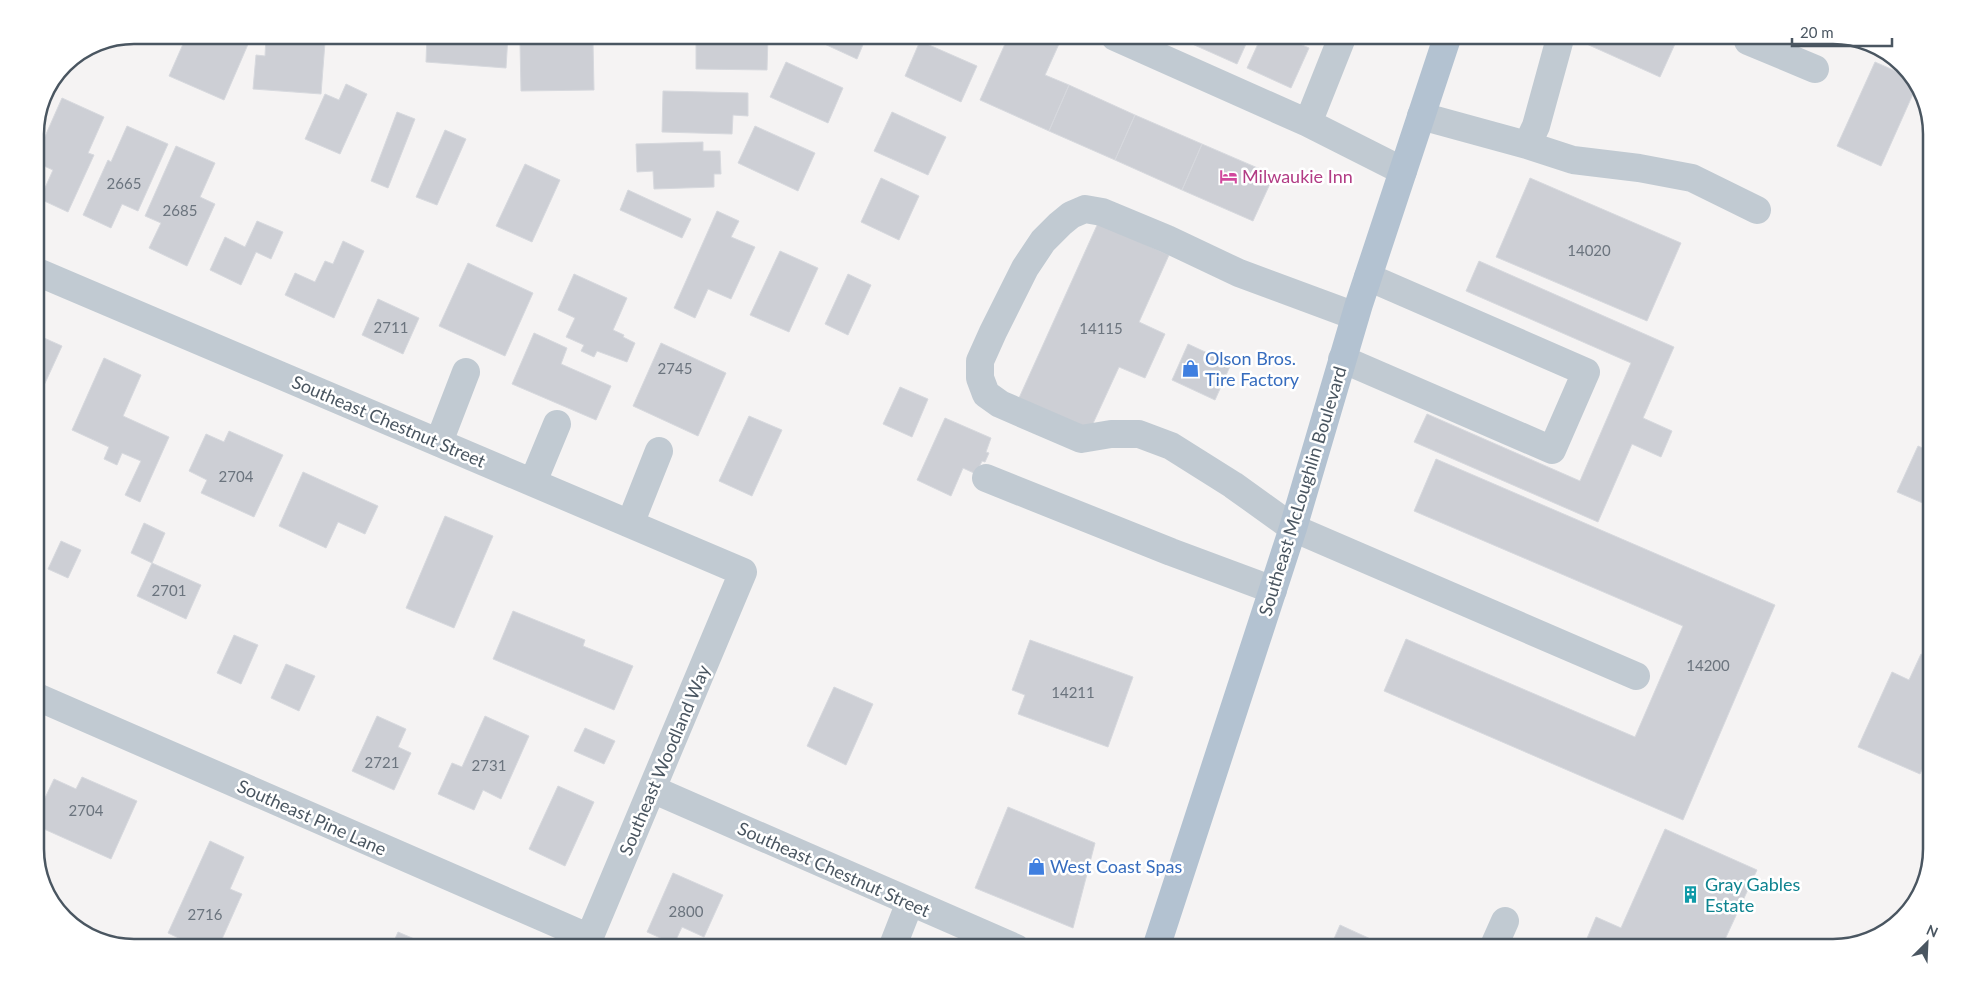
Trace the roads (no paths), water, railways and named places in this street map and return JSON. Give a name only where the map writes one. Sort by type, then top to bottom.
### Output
[{"type":"main road","name":"Southeast McLoughlin Boulevard","points":[[1159,939],[1292,528],[1355,316],[1445,44]]},
{"type":"street","points":[[1131,44],[1308,123],[1403,171]]},
{"type":"street","points":[[1308,123],[1339,44]]},
{"type":"street","points":[[1527,145],[1536,126],[1559,44]]},
{"type":"street","points":[[1755,44],[1815,69]]},
{"type":"street","points":[[1421,116],[1527,145],[1573,160],[1639,168],[1692,178],[1758,210]]},
{"type":"street","points":[[1355,316],[1240,273],[1167,239],[1102,212],[1085,209],[1071,215],[1044,241],[1025,268],[980,361],[980,378],[986,394],[1000,404],[1081,439],[1112,434],[1139,434],[1171,446],[1233,485],[1292,528],[1636,676]]},
{"type":"street","name":"Southeast Chestnut Street","points":[[44,274],[743,572]]},
{"type":"street","points":[[1342,359],[1552,450],[1586,372],[1368,277]]},
{"type":"street","points":[[439,442],[466,372]]},
{"type":"street","points":[[533,482],[557,424]]},
{"type":"street","points":[[630,524],[659,451]]},
{"type":"street","points":[[986,478],[1272,590]]},
{"type":"street","name":"Southeast Woodland Way","points":[[590,939],[743,572]]},
{"type":"street","name":"Southeast Pine Lane","points":[[44,700],[579,939]]},
{"type":"street","name":"Southeast Chestnut Street","points":[[652,789],[993,939]]},
{"type":"street","points":[[896,939],[910,902]]},
{"type":"street","points":[[1497,939],[1505,921]]},
{"type":"place","name":"Milwaukie Inn","points":[[1228,176]]},
{"type":"place","name":"Olson Bros. Tire Factory","points":[[1191,368]]},
{"type":"place","name":"West Coast Spas","points":[[1036,866]]},
{"type":"place","name":"Gray Gables Estate","points":[[1691,894]]}]
